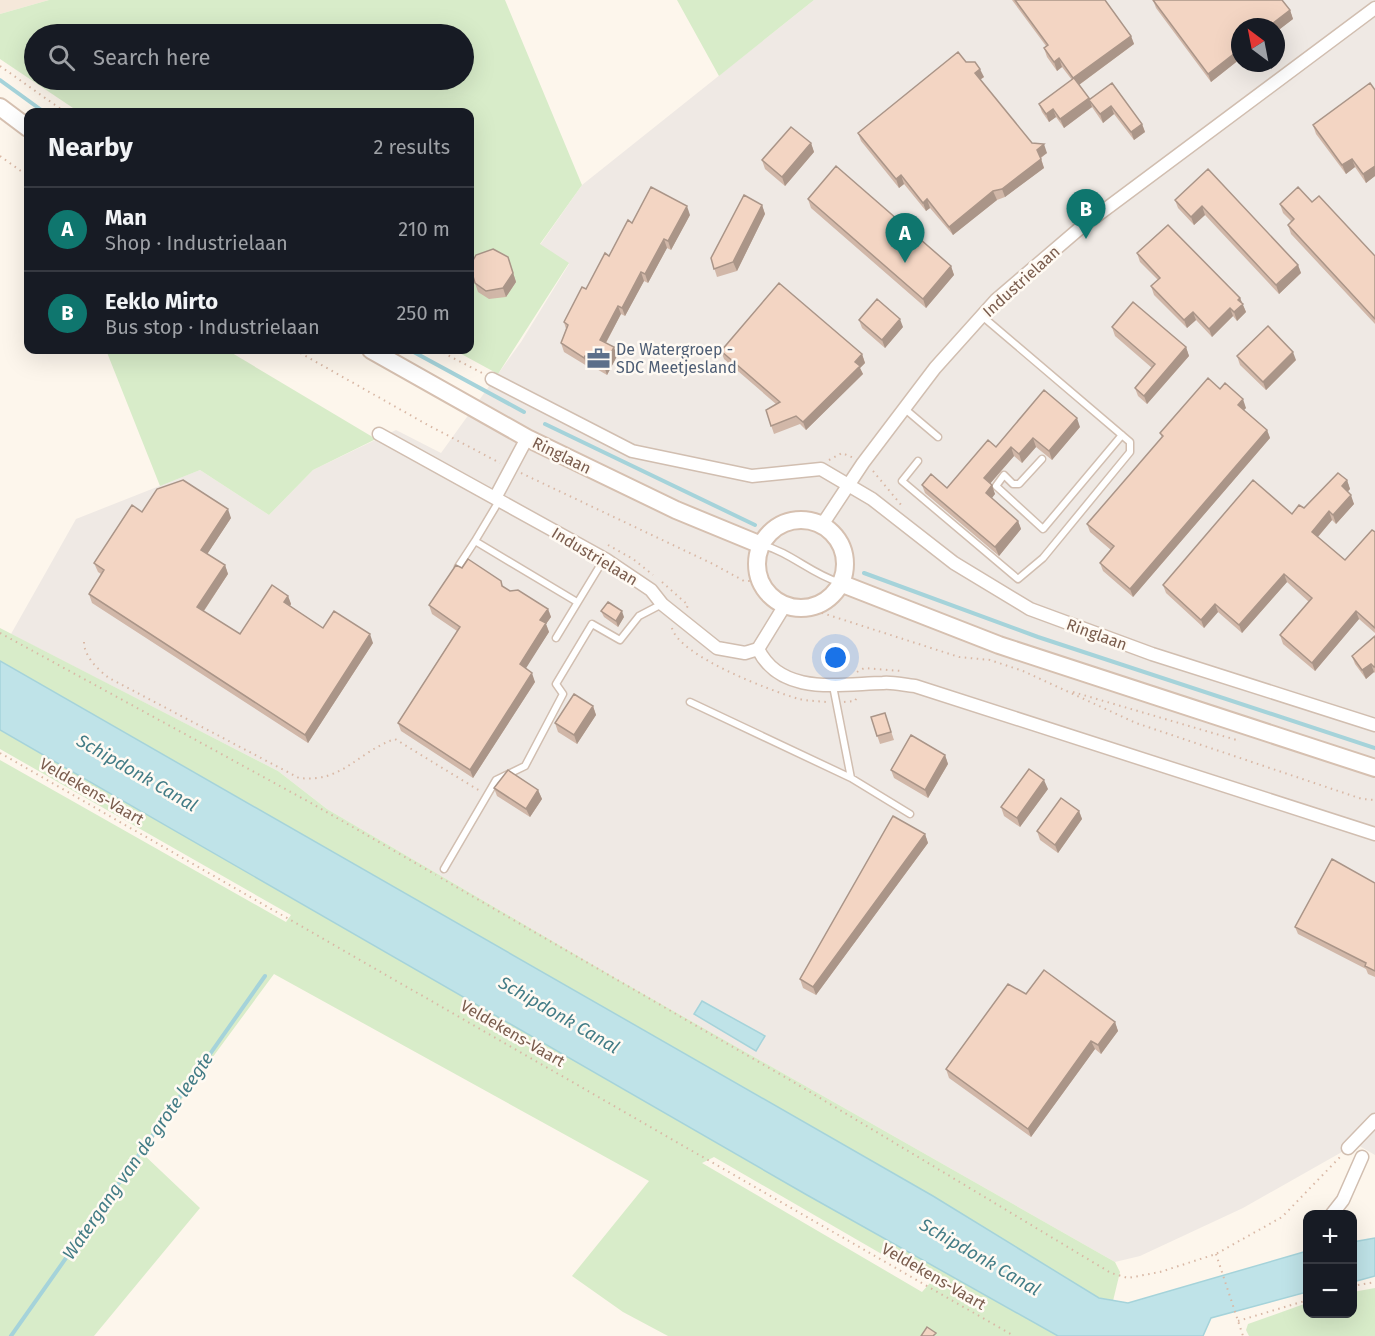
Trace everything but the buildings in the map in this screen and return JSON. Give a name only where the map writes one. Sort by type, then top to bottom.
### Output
[{"type":"main road","points":[[0,108],[24,125]]},
{"type":"main road","name":"Ringlaan","points":[[378,354],[527,438],[676,510],[761,544]]},
{"type":"main road","points":[[791,521],[812,521],[822,525],[834,535],[842,548],[844,564],[840,583],[822,602],[811,606],[785,605],[774,599],[760,581],[757,568],[761,544],[780,525],[791,521]]},
{"type":"main road","points":[[840,583],[999,645],[1375,768]]},
{"type":"street","name":"Industrielaan","points":[[822,525],[849,484],[934,368],[996,300],[1079,229],[1375,8]]},
{"type":"street","points":[[492,379],[632,451],[752,476],[821,469],[849,484]]},
{"type":"street","name":"Industrielaan","points":[[379,434],[604,559],[651,590],[662,604],[717,648],[745,653],[758,648]]},
{"type":"street","points":[[497,499],[510,468],[527,438]]},
{"type":"street","name":"Ringlaan","points":[[849,484],[954,563],[1030,609],[1152,654],[1375,725]]},
{"type":"street","points":[[785,605],[758,648],[764,660],[775,672],[795,681],[833,686],[886,682],[915,686],[1375,834]]},
{"type":"street","points":[[1348,1149],[1375,1120]]},
{"type":"street","points":[[1336,1210],[1343,1200],[1362,1157]]},
{"type":"lane","points":[[918,461],[902,481],[1018,579],[1043,558],[1130,452],[1130,442],[981,316]]},
{"type":"lane","points":[[904,408],[938,437]]},
{"type":"lane","points":[[1042,459],[1019,484],[1013,484],[1004,475],[996,486],[1043,529],[1122,435]]},
{"type":"lane","points":[[458,567],[475,542],[497,499]]},
{"type":"lane","points":[[475,542],[577,602]]},
{"type":"lane","points":[[761,544],[778,549],[824,578],[840,583]]},
{"type":"lane","points":[[556,638],[604,559]]},
{"type":"lane","points":[[444,869],[484,804],[485,794],[496,780],[525,766],[563,693],[556,684],[592,624],[620,640],[639,615],[662,604]]},
{"type":"lane","points":[[833,686],[852,778]]},
{"type":"lane","points":[[690,702],[852,778],[910,814]]},
{"type":"path","points":[[0,66],[24,83]]},
{"type":"path","points":[[34,90],[59,108]]},
{"type":"path","points":[[0,156],[24,173]]},
{"type":"path","points":[[302,354],[426,424],[510,468],[713,564],[744,581],[760,581]]},
{"type":"path","points":[[445,354],[492,379]]},
{"type":"path","points":[[816,611],[959,657],[990,660],[1012,667],[1136,723],[1362,799],[1375,800]]},
{"type":"path","points":[[0,633],[321,809],[790,1080],[1111,1274],[1128,1278],[1160,1272],[1216,1254],[1282,1216],[1348,1149]]},
{"type":"path","points":[[84,642],[84,649],[100,671],[109,678],[299,778],[318,780],[334,775],[395,739],[485,794]]},
{"type":"path","points":[[1063,689],[1245,742]]},
{"type":"path","name":"Veldekens-Vaart","points":[[0,753],[1014,1336]]},
{"type":"path","points":[[1216,1254],[1243,1336]]},
{"type":"path","points":[[1357,1285],[1375,1282]]},
{"type":"path","points":[[1238,1321],[1303,1302]]},
{"type":"shaded area","points":[[0,0],[49,0],[0,14]]},
{"type":"shaded area","points":[[814,0],[1375,0],[1375,1155],[1356,1144],[1243,1208],[1140,1256],[1115,1262],[619,980],[327,809],[278,771],[11,634],[76,519],[200,470],[269,515],[313,470],[396,430],[441,453],[521,342],[569,264],[540,245],[582,185]]},
{"type":"green space","points":[[49,0],[505,0],[582,185],[540,244],[569,263],[498,374],[461,354],[474,354],[474,108],[73,108],[46,90],[474,90],[474,24],[24,24],[24,75],[0,59],[0,14]]},
{"type":"green space","points":[[677,0],[814,0],[719,76]]},
{"type":"green space","points":[[108,354],[234,354],[376,439],[313,470],[269,515],[200,470],[160,486]]},
{"type":"green space","points":[[0,628],[278,771],[327,809],[619,980],[1115,1262],[1120,1272],[1113,1301],[1099,1298],[933,1196],[0,661]]},
{"type":"green space","points":[[0,730],[807,1195],[1058,1336],[668,1336],[623,1312],[572,1276],[649,1181],[274,974],[142,1153],[200,1208],[94,1336],[0,1336],[0,760],[286,922],[291,915],[0,749]],"holes":[[[714,1157],[930,1282],[922,1292],[702,1163]]]},
{"type":"green space","points":[[1375,1288],[1375,1336],[1249,1336],[1246,1330],[1248,1324],[1303,1304],[1303,1318],[1357,1318],[1357,1291]]},
{"type":"water","name":"Schipdonk Canal","points":[[0,661],[933,1196],[1099,1298],[1128,1303],[1303,1252],[1303,1293],[1211,1318],[1203,1336],[1058,1336],[807,1195],[0,730]]},
{"type":"water","points":[[702,1001],[765,1036],[756,1051],[694,1014]]},
{"type":"water","points":[[1375,1238],[1375,1276],[1357,1281],[1357,1264],[1357,1241]]},
{"type":"waterway","points":[[0,80],[38,108]]},
{"type":"waterway","points":[[417,354],[524,412]]},
{"type":"waterway","points":[[545,424],[755,525]]},
{"type":"waterway","points":[[864,573],[1038,637],[1375,748]]},
{"type":"waterway","name":"Watergang van de grote leegte","points":[[11,1336],[265,976]]},
{"type":"place","name":"Eeklo Mirto","points":[[1086,239]]},
{"type":"place","name":"Man","points":[[905,263]]},
{"type":"place","name":"De Watergroep - SDC Meetjesland","points":[[598,358]]}]
